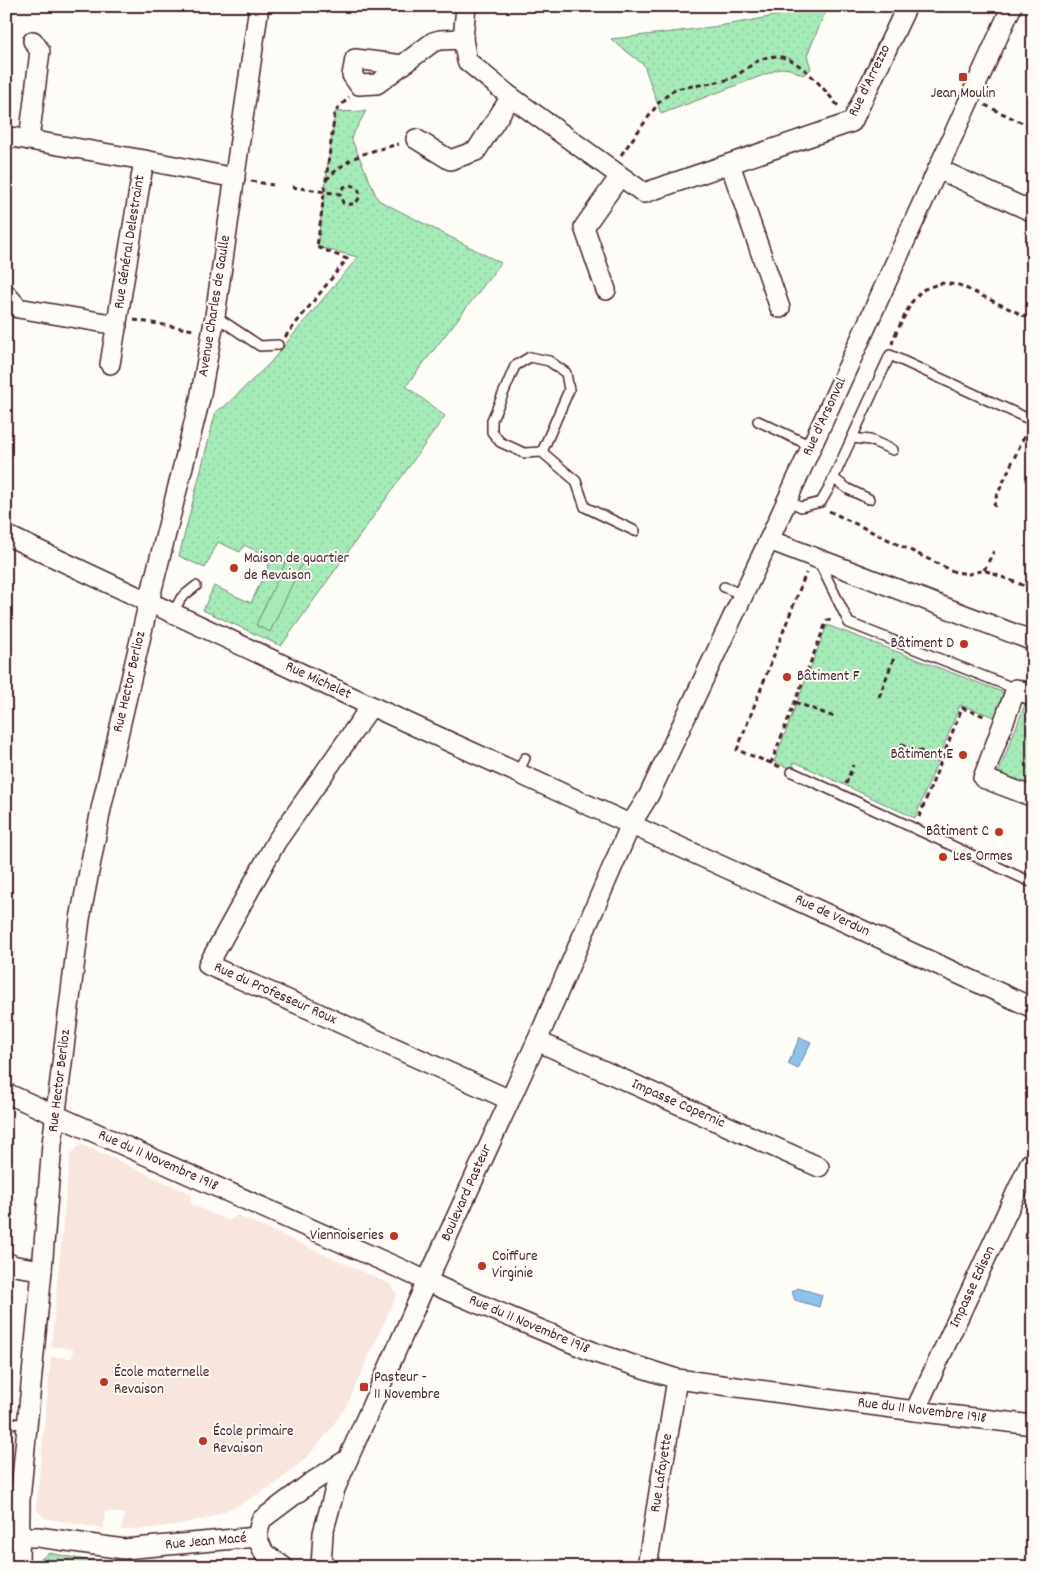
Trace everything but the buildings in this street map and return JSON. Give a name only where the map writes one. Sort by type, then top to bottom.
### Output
[{"type":"street","name":"Avenue Charles de Gaulle","points":[[149,601],[200,399],[214,324],[259,6]]},
{"type":"street","name":"Rue d'Arrezzo","points":[[466,6],[463,39],[466,61],[644,194],[852,122],[907,6]]},
{"type":"street","name":"Rue d'Arsonval","points":[[632,824],[649,794],[769,540],[1012,6]]},
{"type":"street","points":[[403,65],[355,59],[352,75],[358,85],[377,84],[403,65],[433,42],[463,39]]},
{"type":"street","points":[[29,140],[40,51],[33,41]]},
{"type":"street","points":[[416,139],[450,160],[476,151],[512,97]]},
{"type":"street","name":"Rue Général Delestraint","points":[[6,136],[235,178]]},
{"type":"street","name":"Rue Général Delestraint","points":[[110,364],[144,160]]},
{"type":"street","points":[[730,164],[780,308]]},
{"type":"street","points":[[938,169],[1033,212]]},
{"type":"street","points":[[606,290],[584,227],[616,173]]},
{"type":"street","name":"Rue Général Delestraint","points":[[6,294],[18,308],[117,321]]},
{"type":"street","name":"Rue Michelet","points":[[6,535],[371,706],[521,765],[632,824]]},
{"type":"street","points":[[769,540],[1033,642]]},
{"type":"street","name":"Rue Hector Berlioz","points":[[18,1567],[13,1537],[20,1500],[28,1424],[52,1144],[80,919],[102,809],[149,601]]},
{"type":"street","points":[[1025,693],[1000,733],[983,778],[1033,797]]},
{"type":"street","name":"Rue du Professeur Roux","points":[[371,706],[276,842],[208,965],[510,1100]]},
{"type":"street","name":"Rue de Verdun","points":[[632,824],[1033,1008]]},
{"type":"street","name":"Boulevard Pasteur","points":[[321,1567],[323,1533],[335,1489],[427,1281],[537,1042],[632,824]]},
{"type":"street","name":"Impasse Copernic","points":[[537,1042],[819,1167]]},
{"type":"street","name":"Rue du 11 Novembre 1918","points":[[6,1094],[596,1354],[677,1379],[1033,1425]]},
{"type":"street","name":"Impasse Edison","points":[[915,1411],[1030,1162]]},
{"type":"street","points":[[6,1262],[15,1266],[42,1270]]},
{"type":"street","name":"Rue Lafayette","points":[[647,1567],[677,1379]]},
{"type":"street","name":"Rue Jean Macé","points":[[284,1567],[264,1553],[257,1537],[261,1520],[309,1484],[348,1459]]},
{"type":"street","name":"Rue Jean Macé","points":[[13,1537],[38,1537],[124,1550],[257,1537]]},
{"type":"lane","points":[[214,324],[260,346],[278,345]]},
{"type":"lane","points":[[787,500],[800,507],[820,502],[890,355],[1032,421]]},
{"type":"lane","points":[[542,452],[569,390],[566,373],[549,360],[530,358],[515,366],[492,420],[492,432],[500,442],[524,453],[542,452],[576,481],[585,507],[634,531]]},
{"type":"lane","points":[[758,421],[811,446]]},
{"type":"lane","points":[[852,438],[870,440],[893,450]]},
{"type":"lane","points":[[833,478],[848,489],[869,499]]},
{"type":"lane","points":[[815,558],[849,623],[1025,693]]},
{"type":"lane","points":[[173,613],[181,598],[196,586]]},
{"type":"lane","points":[[724,587],[743,595]]},
{"type":"lane","points":[[792,772],[1033,883]]},
{"type":"lane","points":[[6,1420],[11,1423],[28,1424]]},
{"type":"path","points":[[616,173],[660,101],[668,94],[675,89],[731,78],[763,58],[775,57],[798,64],[807,71],[852,122]]},
{"type":"path","points":[[278,345],[347,259],[317,247],[335,112],[358,85]]},
{"type":"path","points":[[970,99],[1033,128]]},
{"type":"path","points":[[326,181],[340,166],[361,154],[416,139]]},
{"type":"path","points":[[349,185],[354,185],[360,193],[359,199],[355,204],[349,205],[343,203],[340,194],[344,187],[349,185]]},
{"type":"path","points":[[292,187],[340,194]]},
{"type":"path","points":[[890,355],[894,337],[911,303],[922,290],[940,283],[959,285],[1033,320]]},
{"type":"path","points":[[117,321],[214,324]]},
{"type":"path","points":[[995,507],[994,502],[1032,421]]},
{"type":"path","points":[[820,502],[829,510],[955,572],[969,574],[984,570],[1033,589]]},
{"type":"path","points":[[984,570],[994,550]]},
{"type":"path","points":[[792,772],[737,750],[815,558]]},
{"type":"path","points":[[771,764],[827,620],[849,623]]},
{"type":"path","points":[[879,697],[900,643]]},
{"type":"path","points":[[795,702],[834,717]]},
{"type":"path","points":[[915,828],[962,708],[994,720],[1000,733]]},
{"type":"path","points":[[901,744],[942,759]]},
{"type":"path","points":[[842,794],[853,765]]},
{"type":"shaded area","points":[[81,1144],[191,1194],[191,1204],[229,1221],[237,1215],[390,1284],[397,1294],[347,1405],[327,1434],[307,1457],[274,1485],[239,1505],[208,1518],[146,1529],[121,1530],[125,1514],[105,1511],[104,1529],[44,1518],[36,1509],[51,1357],[72,1358],[73,1349],[51,1346],[70,1154]]},
{"type":"green space","points":[[814,6],[828,6],[807,55],[811,69],[803,75],[790,69],[782,68],[661,114],[644,65],[611,39],[739,23]]},
{"type":"green space","points":[[366,111],[351,138],[378,200],[501,263],[406,386],[445,416],[281,646],[203,610],[214,586],[251,603],[272,558],[244,545],[240,552],[218,542],[205,568],[179,556],[216,411],[224,407],[269,364],[358,257],[317,247],[335,112]]},
{"type":"green space","points":[[289,555],[303,561],[270,632],[256,625]]},
{"type":"green space","points":[[827,625],[1005,693],[995,717],[960,705],[915,818],[795,762],[791,769],[774,762]]},
{"type":"green space","points":[[1026,702],[1033,704],[1033,787],[998,774]]},
{"type":"green space","points":[[49,1553],[122,1567],[30,1567]]},
{"type":"water","points":[[800,1037],[811,1042],[798,1069],[788,1064]]},
{"type":"water","points":[[798,1288],[822,1295],[819,1307],[795,1300],[792,1292]]},
{"type":"place","name":"Jean Moulin","points":[[963,77]]},
{"type":"place","name":"Maison de quartier de Revaison","points":[[234,568]]},
{"type":"place","name":"Bâtiment D","points":[[964,644]]},
{"type":"place","name":"Bâtiment F","points":[[787,677]]},
{"type":"place","name":"Bâtiment E","points":[[963,755]]},
{"type":"place","name":"Bâtiment C","points":[[999,832]]},
{"type":"place","name":"Les Ormes","points":[[943,857]]},
{"type":"place","name":"Viennoiseries","points":[[394,1236]]},
{"type":"place","name":"Coiffure Virginie","points":[[482,1266]]},
{"type":"place","name":"École maternelle Revaison","points":[[104,1382]]},
{"type":"place","name":"Pasteur - 11 Novembre","points":[[364,1387]]},
{"type":"place","name":"École primaire Revaison","points":[[203,1441]]}]
